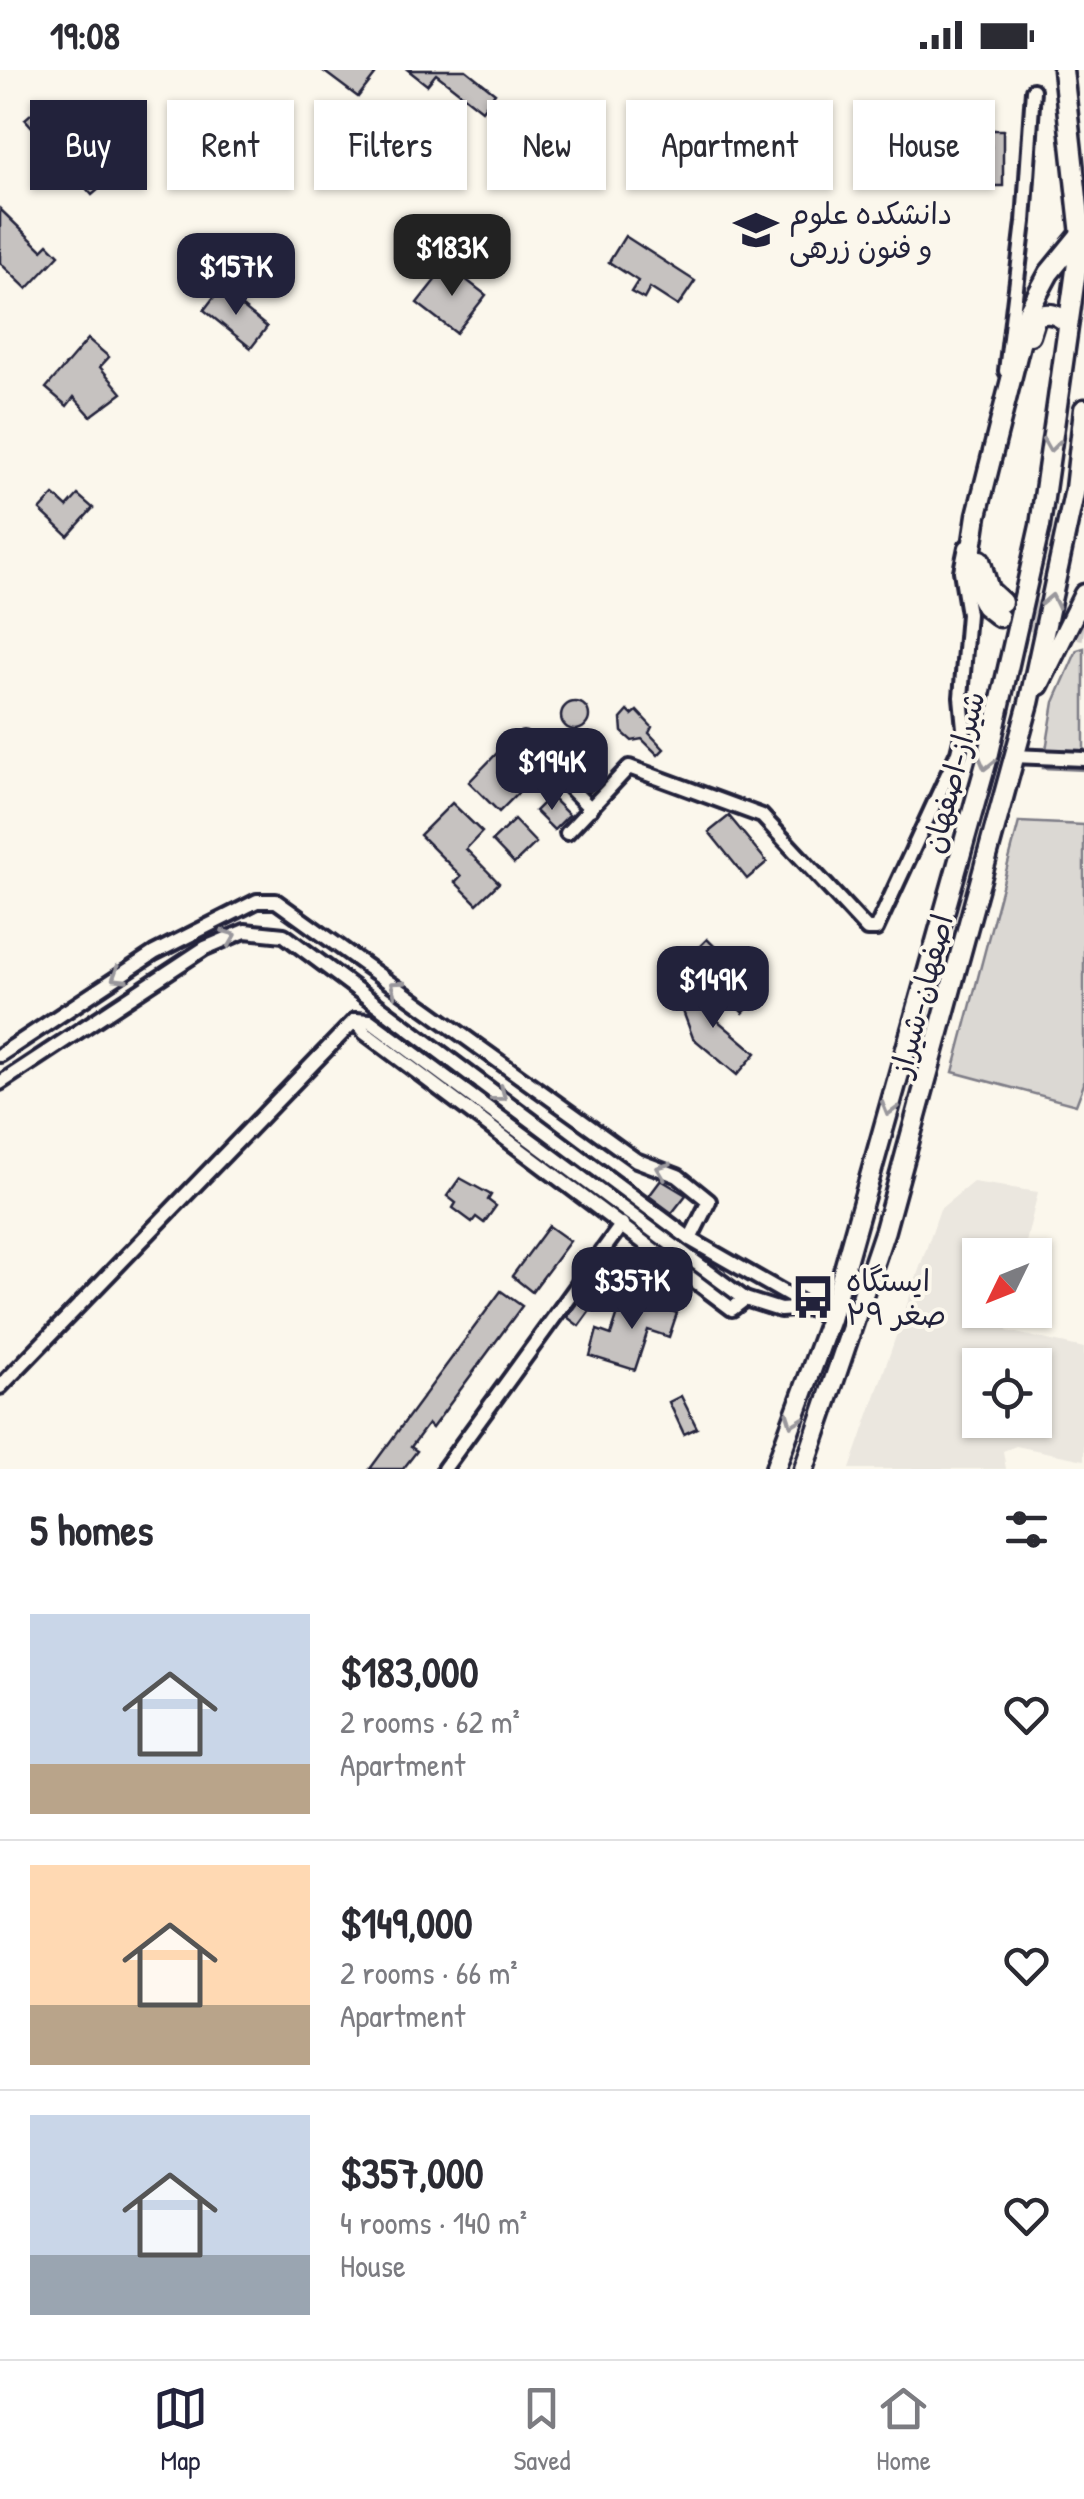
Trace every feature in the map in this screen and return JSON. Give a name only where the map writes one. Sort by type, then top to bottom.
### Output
[{"type":"highway","name":"شیراز-اصفهان","points":[[775,1469],[830,1320],[989,752],[1040,526],[1081,235],[1063,70]]},
{"type":"highway","points":[[1068,324],[1060,316],[1044,314],[1032,326],[982,534],[982,575],[1000,609],[977,596],[972,581],[970,554],[977,515],[1028,312],[1049,272],[1081,235]]},
{"type":"highway","name":"اصفهان-شیراز","points":[[804,1469],[885,1230],[1028,703],[1075,489],[1084,409]]},
{"type":"highway","points":[[1028,703],[1084,594]]},
{"type":"street","points":[[567,833],[629,767],[762,816],[867,929],[876,929],[958,752],[964,728],[962,679],[968,614],[960,572],[1007,366],[1024,222],[1025,152],[1033,90]]},
{"type":"street","points":[[523,740],[592,809]]},
{"type":"street","points":[[1013,756],[1084,760]]},
{"type":"street","points":[[0,1056],[154,954],[257,900],[276,902],[636,1160],[678,1176],[709,1201],[690,1238]]},
{"type":"street","points":[[0,1084],[205,948],[244,931],[266,930],[284,935],[690,1238],[830,1320]]},
{"type":"street","points":[[0,1388],[355,1020],[370,1021],[744,1300],[780,1310],[810,1308]]},
{"type":"street","points":[[355,1020],[365,1034],[619,1229],[732,1310],[744,1300]]},
{"type":"street","points":[[444,1469],[630,1214]]},
{"type":"shaded area","points":[[1084,648],[1084,770],[1043,768],[1054,702],[1077,650]]},
{"type":"shaded area","points":[[1019,822],[1084,825],[1084,1084],[1076,1105],[953,1072]]},
{"type":"shaded area","points":[[973,1182],[1038,1192],[1027,1238],[962,1238],[962,1328],[1008,1328],[1007,1331],[1084,1348],[1084,1460],[1016,1446],[1003,1451],[1006,1469],[850,1469],[940,1209]]},
{"type":"building","points":[[322,70],[368,70],[375,75],[358,97]]},
{"type":"building","points":[[408,70],[466,70],[495,93],[482,110],[436,74],[427,85]]},
{"type":"building","points":[[995,130],[1003,130],[1003,186],[995,186]]},
{"type":"building","points":[[0,209],[42,250],[48,244],[59,255],[27,289],[0,263]]},
{"type":"building","points":[[625,236],[695,281],[678,306],[650,288],[644,299],[631,292],[638,281],[609,262]]},
{"type":"building","points":[[447,265],[486,295],[456,333],[417,303]]},
{"type":"building","points":[[220,289],[267,327],[251,348],[204,310]]},
{"type":"building","points":[[88,339],[109,357],[100,367],[122,393],[91,416],[74,397],[67,406],[46,388]]},
{"type":"building","points":[[54,495],[67,507],[78,495],[93,508],[68,536],[40,510]]},
{"type":"building","points":[[575,702],[585,706],[589,716],[585,726],[575,730],[565,726],[561,716],[565,706]]},
{"type":"building","points":[[628,711],[632,715],[637,711],[652,727],[649,733],[664,749],[658,755],[642,739],[632,741],[622,732],[621,719]]},
{"type":"building","points":[[500,750],[531,780],[499,812],[469,782]]},
{"type":"building","points":[[578,762],[582,766],[586,762],[602,778],[589,793],[571,775],[570,769]]},
{"type":"building","points":[[550,796],[569,815],[554,830],[535,811]]},
{"type":"building","points":[[452,803],[482,832],[466,849],[499,883],[477,904],[455,882],[461,876],[420,835]]},
{"type":"building","points":[[729,816],[767,862],[747,879],[709,832]]},
{"type":"building","points":[[514,820],[536,843],[514,864],[492,841]]},
{"type":"building","points":[[707,939],[766,997],[753,1009],[750,1006],[743,1013],[688,958]]},
{"type":"building","points":[[704,985],[717,1020],[756,1053],[737,1075],[693,1038],[677,995]]},
{"type":"building","points":[[460,1178],[491,1195],[488,1200],[496,1206],[484,1223],[476,1217],[472,1222],[453,1208],[456,1203],[447,1196]]},
{"type":"building","points":[[661,1180],[686,1195],[672,1213],[649,1196]]},
{"type":"building","points":[[549,1226],[570,1241],[532,1292],[512,1276]]},
{"type":"building","points":[[604,1266],[616,1275],[579,1326],[567,1317]]},
{"type":"building","points":[[501,1291],[522,1306],[432,1428],[428,1424],[411,1447],[417,1451],[403,1469],[370,1469]]},
{"type":"building","points":[[624,1295],[677,1313],[669,1337],[648,1330],[635,1370],[590,1356],[597,1330],[611,1335]]},
{"type":"building","points":[[681,1396],[697,1428],[684,1434],[669,1402]]},
{"type":"tunnel","points":[[1002,602],[1084,620]]},
{"type":"tunnel","points":[[999,617],[1084,631]]},
{"type":"place","name":"دانشکده علوم و فنون زرهی","points":[[756,230]]},
{"type":"place","name":"ایستگاه ۲۹ صغر","points":[[813,1297]]}]
